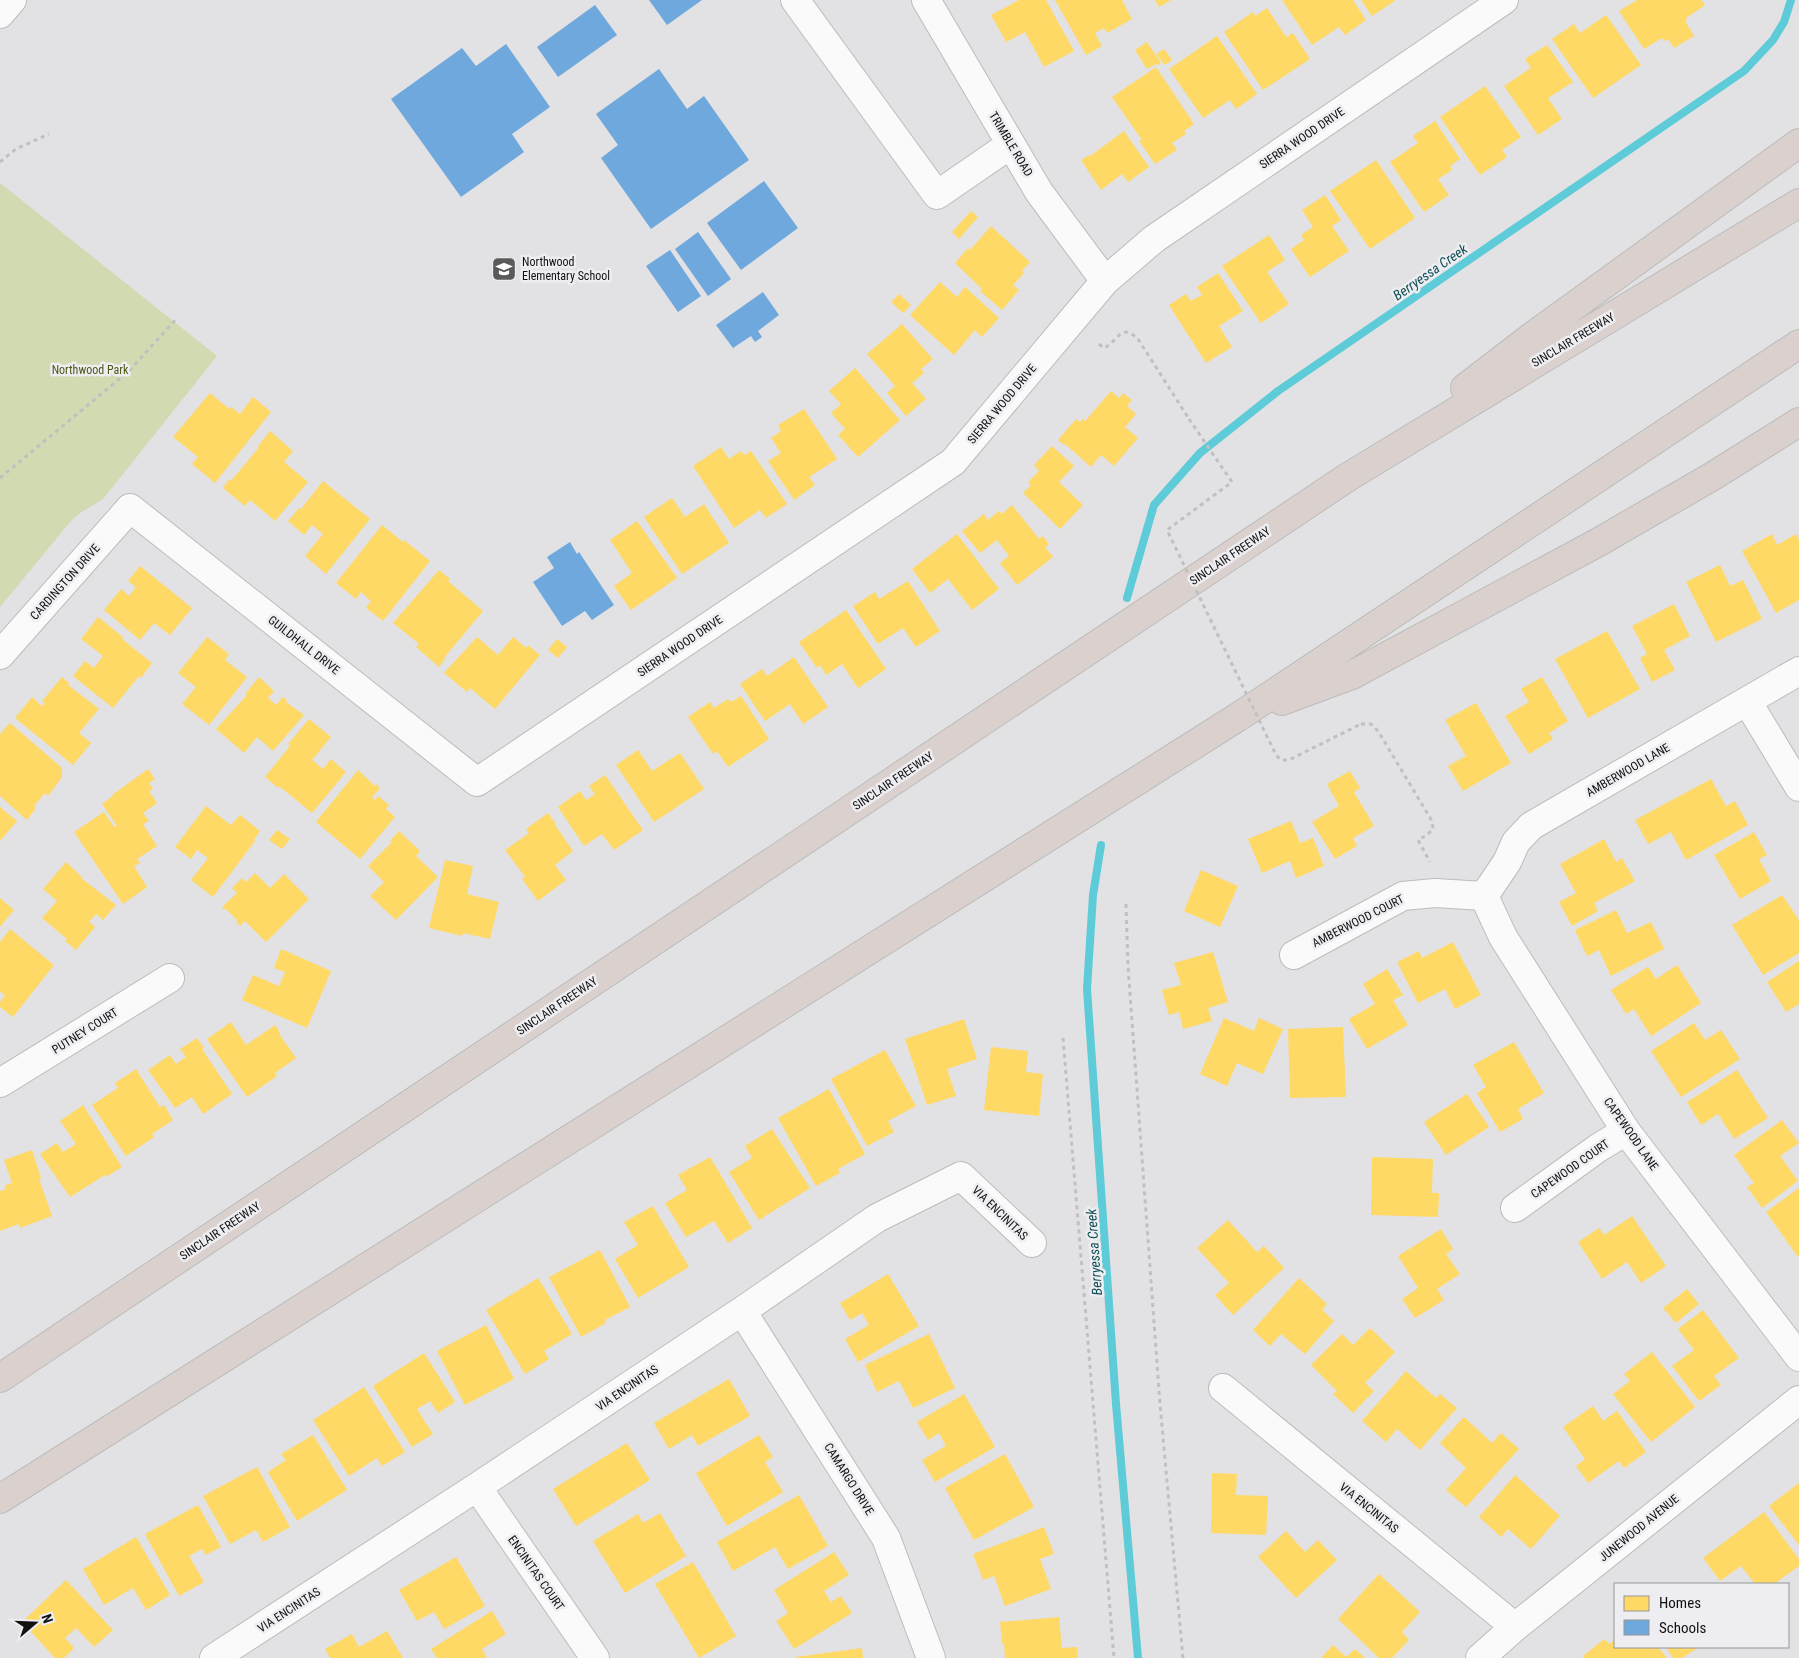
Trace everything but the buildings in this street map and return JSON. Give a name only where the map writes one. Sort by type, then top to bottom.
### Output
[{"type":"highway","points":[[1348,477],[1530,338],[1799,143]]},
{"type":"highway","name":"SINCLAIR FREEWAY","points":[[0,1378],[1348,477],[1799,203]]},
{"type":"highway","points":[[0,1499],[1238,717],[1799,344]]},
{"type":"highway","points":[[1238,717],[1352,675],[1597,543],[1713,476],[1799,422]]},
{"type":"street","points":[[0,14],[12,0]]},
{"type":"street","points":[[795,0],[937,195],[1010,144]]},
{"type":"street","name":"TRIMBLE ROAD","points":[[926,0],[1039,192],[1104,281]]},
{"type":"street","name":"SIERRA WOOD DRIVE","points":[[477,782],[953,462],[1104,281],[1154,238],[1504,0]]},
{"type":"street","name":"GUILDHALL DRIVE","points":[[130,508],[477,782]]},
{"type":"street","name":"CARDINGTON DRIVE","points":[[0,655],[130,508]]},
{"type":"street","name":"AMBERWOOD LANE","points":[[1484,896],[1507,862],[1516,842],[1531,826],[1799,671]]},
{"type":"street","points":[[1747,701],[1799,787]]},
{"type":"street","name":"AMBERWOOD COURT","points":[[1294,955],[1403,896],[1435,893],[1484,896]]},
{"type":"street","name":"CAPEWOOD LANE","points":[[1484,896],[1503,938],[1626,1131],[1799,1357]]},
{"type":"street","name":"PUTNEY COURT","points":[[0,1083],[170,978]]},
{"type":"street","name":"CAPEWOOD COURT","points":[[1515,1208],[1598,1148],[1626,1131]]},
{"type":"street","name":"VIA ENCINITAS","points":[[214,1658],[477,1487],[742,1311],[877,1218],[961,1176],[1032,1243]]},
{"type":"street","name":"CAMARGO DRIVE","points":[[742,1311],[886,1538],[931,1658]]},
{"type":"street","name":"VIA ENCINITAS","points":[[1223,1388],[1515,1627]]},
{"type":"street","name":"JUNEWOOD AVENUE","points":[[1480,1658],[1515,1627],[1799,1400]]},
{"type":"street","name":"ENCINITAS COURT","points":[[477,1487],[595,1658]]},
{"type":"path","points":[[0,162],[16,149],[48,134]]},
{"type":"path","points":[[0,478],[129,371],[177,318]]},
{"type":"path","points":[[1099,344],[1104,348],[1107,347],[1112,344],[1118,335],[1125,331],[1131,332],[1138,339],[1232,482],[1167,530],[1276,755],[1280,760],[1289,760],[1362,724],[1371,724],[1378,731],[1432,821],[1433,829],[1418,840],[1430,862]]},
{"type":"path","points":[[1126,904],[1129,976],[1160,1404],[1183,1658]]},
{"type":"path","points":[[1063,1038],[1114,1658]]},
{"type":"green space","name":"Northwood Park","points":[[0,183],[217,356],[103,499],[80,513],[70,522],[0,607]]},
{"type":"waterway","name":"Berryessa Creek","points":[[1127,598],[1154,505],[1200,453],[1278,391],[1744,71],[1773,40],[1784,22],[1791,0]]},
{"type":"waterway","name":"Berryessa Creek","points":[[1101,845],[1093,895],[1087,989],[1116,1404],[1138,1658]]},
{"type":"place","name":"Northwood Elementary School","points":[[504,269]]}]
